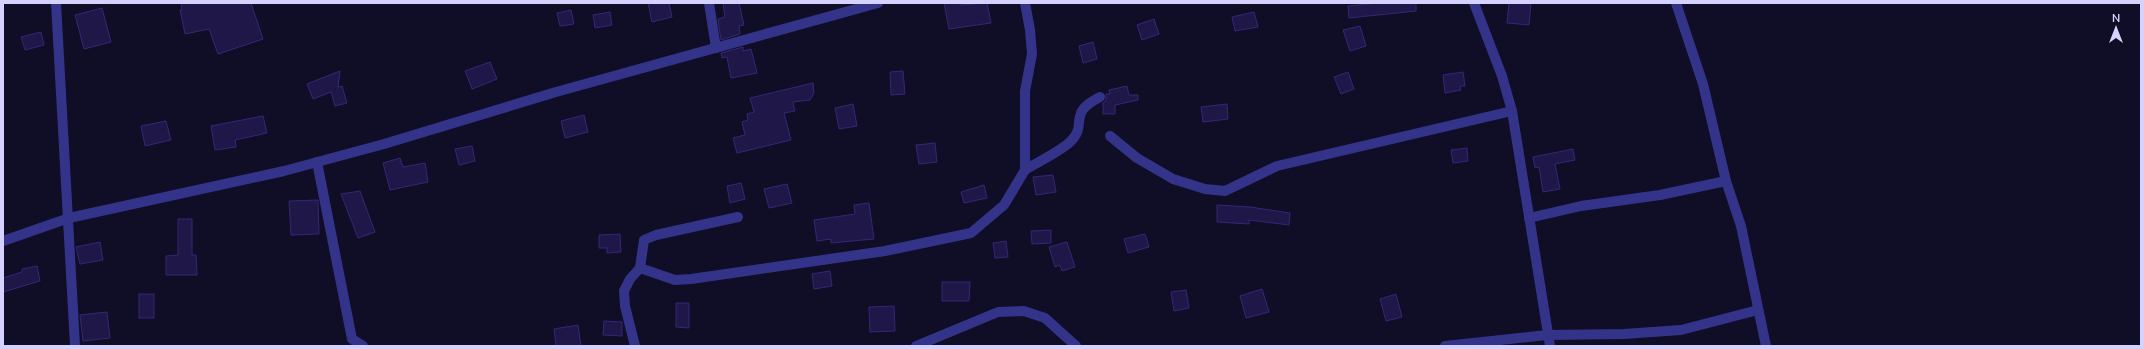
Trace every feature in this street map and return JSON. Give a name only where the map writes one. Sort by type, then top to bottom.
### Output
[{"type":"street","points":[[56,3],[69,218],[74,346]]},
{"type":"street","points":[[709,3],[716,48]]},
{"type":"street","points":[[3,241],[69,218],[317,162],[384,144],[556,92],[878,3]]},
{"type":"street","points":[[1025,3],[1030,30],[1032,54],[1025,91],[1025,170]]},
{"type":"street","points":[[1474,3],[1502,76],[1512,111],[1528,218],[1550,346]]},
{"type":"street","points":[[1676,3],[1703,84],[1726,180],[1741,226],[1766,346]]},
{"type":"street","points":[[640,268],[675,280],[691,279],[885,251],[971,233],[1004,205],[1025,170],[1070,142],[1078,130],[1079,114],[1084,105],[1100,96]]},
{"type":"street","points":[[1110,136],[1137,158],[1172,179],[1205,189],[1225,191],[1277,166],[1512,111]]},
{"type":"street","points":[[317,162],[352,339],[363,346]]},
{"type":"street","points":[[1528,218],[1581,206],[1660,195],[1726,180]]},
{"type":"street","points":[[635,346],[625,306],[624,291],[630,279],[640,268],[644,240],[656,235],[738,217]]},
{"type":"street","points":[[1445,346],[1547,335],[1624,334],[1681,330],[1758,310]]},
{"type":"street","points":[[916,346],[998,312],[1018,311],[1024,311],[1045,318],[1076,346]]},
{"type":"building","points":[[181,3],[251,3],[263,39],[218,54],[209,29],[185,34],[180,10],[182,10]]},
{"type":"building","points":[[648,3],[669,3],[672,17],[652,22]]},
{"type":"building","points":[[723,3],[739,3],[744,25],[739,26],[740,34],[721,40],[718,19],[725,17]]},
{"type":"building","points":[[944,3],[960,3],[961,5],[987,3],[991,23],[949,29]]},
{"type":"building","points":[[1378,3],[1416,3],[1416,11],[1349,18],[1348,6]]},
{"type":"building","points":[[1509,3],[1531,3],[1529,25],[1507,23]]},
{"type":"building","points":[[102,8],[111,42],[84,49],[75,15]]},
{"type":"building","points":[[571,10],[574,24],[560,26],[557,13]]},
{"type":"building","points":[[610,12],[612,25],[595,28],[593,15]]},
{"type":"building","points":[[1254,12],[1258,27],[1235,31],[1232,17]]},
{"type":"building","points":[[1154,19],[1159,34],[1142,40],[1137,25]]},
{"type":"building","points":[[1360,26],[1366,46],[1350,51],[1343,30]]},
{"type":"building","points":[[41,32],[44,45],[25,50],[21,37]]},
{"type":"building","points":[[1093,42],[1097,59],[1083,63],[1079,46]]},
{"type":"building","points":[[743,47],[743,51],[751,49],[757,73],[731,78],[727,57],[722,58],[721,53]]},
{"type":"building","points":[[490,62],[497,79],[472,89],[465,71]]},
{"type":"building","points":[[340,71],[338,87],[342,86],[347,103],[335,106],[331,92],[313,99],[307,84]]},
{"type":"building","points":[[903,71],[905,94],[891,95],[890,72]]},
{"type":"building","points":[[1348,72],[1354,89],[1341,94],[1334,77]]},
{"type":"building","points":[[1463,72],[1465,86],[1460,86],[1461,90],[1445,93],[1443,75]]},
{"type":"building","points":[[813,83],[814,93],[810,100],[793,102],[795,111],[784,113],[791,140],[737,153],[733,138],[745,135],[742,122],[748,120],[747,114],[754,112],[750,98]]},
{"type":"building","points":[[1127,86],[1129,95],[1138,95],[1138,100],[1115,105],[1115,114],[1103,114],[1103,103],[1106,100],[1106,94],[1110,94],[1109,90]]},
{"type":"building","points":[[853,104],[857,126],[839,129],[835,108]]},
{"type":"building","points":[[1227,104],[1228,119],[1203,122],[1201,107]]},
{"type":"building","points":[[584,115],[588,132],[565,138],[561,121]]},
{"type":"building","points":[[263,116],[267,133],[235,140],[236,147],[215,150],[211,126]]},
{"type":"building","points":[[166,121],[171,140],[145,146],[141,126]]},
{"type":"building","points":[[935,143],[937,162],[919,164],[916,145]]},
{"type":"building","points":[[472,146],[475,161],[459,165],[455,149]]},
{"type":"building","points":[[1467,148],[1468,161],[1453,163],[1451,150]]},
{"type":"building","points":[[1573,149],[1575,160],[1555,164],[1560,189],[1543,192],[1539,167],[1535,168],[1533,157]]},
{"type":"building","points":[[400,158],[403,167],[425,163],[428,182],[390,190],[383,163]]},
{"type":"building","points":[[1053,175],[1056,192],[1036,195],[1033,177]]},
{"type":"building","points":[[741,183],[745,199],[730,203],[727,186]]},
{"type":"building","points":[[787,184],[792,203],[769,208],[764,189]]},
{"type":"building","points":[[984,185],[987,198],[964,203],[961,192]]},
{"type":"building","points":[[360,191],[375,232],[358,238],[341,194]]},
{"type":"building","points":[[318,200],[319,234],[291,235],[289,201]]},
{"type":"building","points":[[869,203],[874,239],[831,243],[831,239],[817,241],[814,220],[855,214],[854,205]]},
{"type":"building","points":[[1217,205],[1250,207],[1290,213],[1289,225],[1249,220],[1249,224],[1217,222]]},
{"type":"building","points":[[178,219],[192,219],[192,255],[196,255],[197,275],[166,275],[166,256],[178,255]]},
{"type":"building","points":[[1051,230],[1051,243],[1032,244],[1031,231]]},
{"type":"building","points":[[620,234],[621,252],[607,253],[607,248],[599,248],[599,235]]},
{"type":"building","points":[[1145,234],[1149,247],[1128,253],[1124,239]]},
{"type":"building","points":[[1006,241],[1008,257],[995,258],[993,243]]},
{"type":"building","points":[[100,242],[103,260],[80,264],[76,247]]},
{"type":"building","points":[[1067,242],[1075,267],[1062,271],[1060,265],[1055,267],[1049,247]]},
{"type":"building","points":[[37,266],[40,281],[3,292],[3,278],[22,272],[22,269]]},
{"type":"building","points":[[830,271],[832,286],[814,289],[812,274]]},
{"type":"building","points":[[942,282],[970,282],[969,301],[942,301]]},
{"type":"building","points":[[1262,289],[1269,312],[1246,318],[1240,296]]},
{"type":"building","points":[[1186,290],[1189,308],[1174,311],[1171,292]]},
{"type":"building","points":[[139,294],[154,294],[154,318],[139,318]]},
{"type":"building","points":[[1396,294],[1402,317],[1386,321],[1380,299]]},
{"type":"building","points":[[676,303],[689,303],[689,328],[676,327]]},
{"type":"building","points":[[894,306],[895,331],[870,332],[869,307]]},
{"type":"building","points":[[107,312],[110,338],[83,341],[80,315]]},
{"type":"building","points":[[604,321],[622,322],[622,336],[603,335]]},
{"type":"building","points":[[578,325],[581,346],[556,346],[554,329]]}]
